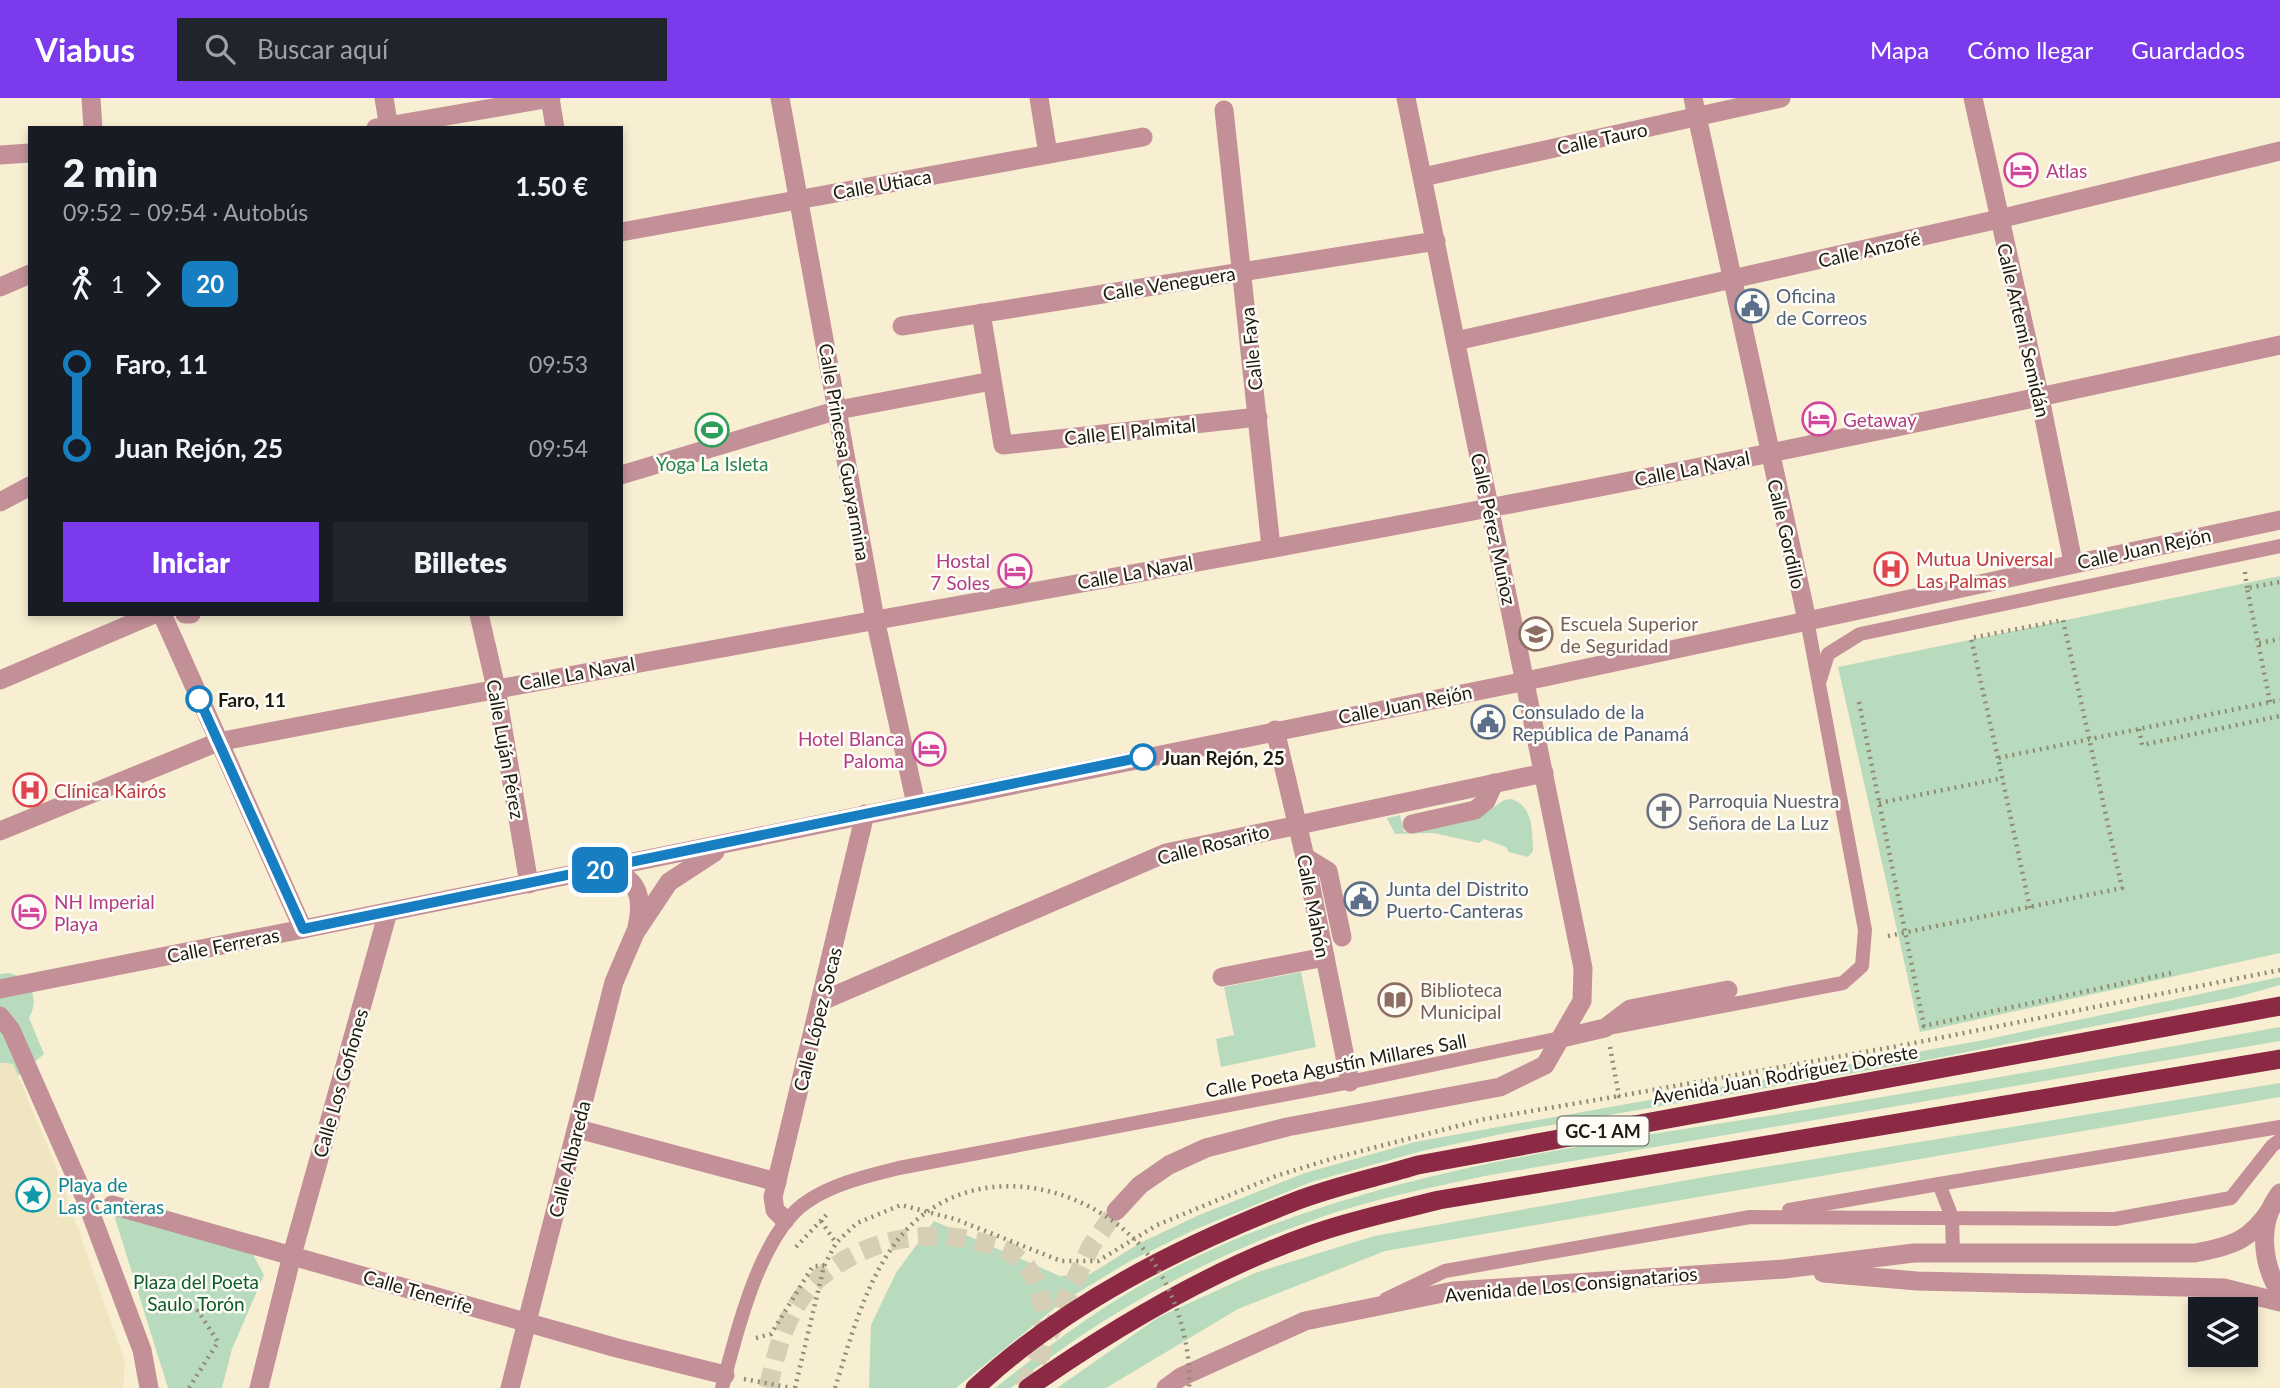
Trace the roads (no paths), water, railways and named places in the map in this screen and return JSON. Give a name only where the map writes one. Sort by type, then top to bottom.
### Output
[{"type":"highway","points":[[2245,1013],[2280,1000]]},
{"type":"highway","name":"Avenida Juan Rodríguez Doreste","points":[[975,1388],[1001,1364],[1092,1300],[1190,1245],[1298,1200],[1418,1165],[2280,1006]]},
{"type":"highway","name":"GC-1 AM","points":[[1028,1388],[1105,1335],[1206,1280],[1310,1235],[1439,1199],[2280,1059]]},
{"type":"street","points":[[91,98],[93,126]]},
{"type":"street","points":[[384,98],[385,126]]},
{"type":"street","points":[[391,126],[550,98],[555,126]]},
{"type":"street","name":"Calle Princesa Guayarmina","points":[[780,98],[875,619],[916,804]]},
{"type":"street","points":[[1039,98],[1048,154]]},
{"type":"street","name":"Calle Pérez Muñoz","points":[[1116,1211],[1140,1185],[1169,1165],[1206,1148],[1287,1128],[1500,1087],[1545,1065],[1581,1001],[1585,984],[1526,681],[1406,98]]},
{"type":"street","name":"Calle Gordillo","points":[[1693,98],[1730,280],[1807,620]]},
{"type":"street","name":"Calle Tauro","points":[[1423,177],[1781,98]]},
{"type":"street","name":"Calle Artemi Semidán","points":[[1973,98],[2040,398],[2073,562]]},
{"type":"street","name":"Calle Faya","points":[[1224,110],[1271,547]]},
{"type":"street","name":"Calle Utiaca","points":[[623,232],[1143,137]]},
{"type":"street","name":"Calle Anzofé","points":[[1456,341],[1999,219],[2280,151]]},
{"type":"street","points":[[0,155],[28,153]]},
{"type":"street","name":"Calle Veneguera","points":[[902,326],[1436,241]]},
{"type":"street","points":[[0,287],[28,275]]},
{"type":"street","points":[[623,473],[838,410],[992,381],[981,313]]},
{"type":"street","name":"Calle La Naval","points":[[0,831],[218,743],[496,688],[1489,508],[2040,398],[2280,345]]},
{"type":"street","name":"Calle El Palmital","points":[[992,381],[1003,445],[1258,417]]},
{"type":"street","points":[[0,502],[28,487]]},
{"type":"street","name":"Calle Juan Rejón","points":[[528,884],[1526,681],[2073,562],[2280,520]]},
{"type":"street","points":[[0,680],[149,616]]},
{"type":"street","points":[[163,616],[303,929]]},
{"type":"street","name":"Calle Luján Pérez","points":[[479,616],[496,688],[528,884]]},
{"type":"street","name":"Calle Mahón","points":[[1275,730],[1305,857],[1350,1083]]},
{"type":"street","name":"Calle Rosarito","points":[[822,1001],[1166,853],[1544,773]]},
{"type":"street","points":[[1412,824],[1475,810],[1486,801],[1494,783]]},
{"type":"street","name":"Calle López Socas","points":[[785,1220],[775,1210],[773,1197],[865,814]]},
{"type":"street","name":"Calle Albareda","points":[[635,933],[669,882],[691,865],[734,841]]},
{"type":"street","points":[[1305,857],[1328,871],[1342,937]]},
{"type":"street","name":"Calle Albareda","points":[[509,1388],[614,982],[635,933],[639,916],[637,892],[627,876],[603,870]]},
{"type":"street","name":"Calle Ferreras","points":[[0,989],[528,884]]},
{"type":"street","name":"Calle Los Gofiones","points":[[259,1388],[292,1255],[388,912]]},
{"type":"street","points":[[1222,976],[1325,957]]},
{"type":"street","points":[[1562,1038],[1605,1028],[1630,1009],[1728,990]]},
{"type":"street","points":[[0,1016],[11,1030],[85,1198],[142,1350],[149,1388]]},
{"type":"street","points":[[578,1129],[777,1182]]},
{"type":"street","points":[[2276,1200],[2265,1229],[2266,1259],[2280,1293]]},
{"type":"street","name":"Avenida de Los Consignatarios","points":[[1166,1388],[1181,1377],[1305,1321],[1454,1291],[1784,1269],[1914,1253],[2195,1253],[2231,1246],[2263,1222],[2276,1200]]},
{"type":"street","name":"Calle Tenerife","points":[[112,1205],[730,1381]]},
{"type":"street","name":"Avenida de Los Consignatarios","points":[[1784,1269],[1917,1281],[2224,1288],[2280,1302]]},
{"type":"lane","name":"Calle Juan Rejón","points":[[1819,688],[1822,666],[1828,654],[1860,634],[2280,546]]},
{"type":"lane","name":"Calle Gordillo","points":[[1807,620],[1865,930]]},
{"type":"lane","name":"Calle Poeta Agustín Millares Sall","points":[[785,1220],[808,1201],[848,1182],[899,1168],[1350,1083],[1605,1029],[1843,984],[1862,966],[1865,930]]},
{"type":"lane","points":[[1362,1310],[1446,1271],[2280,1127]]},
{"type":"lane","points":[[1750,1217],[2115,1219],[2231,1198],[2272,1146],[2280,1140]]},
{"type":"lane","points":[[1939,1184],[1952,1217],[1953,1253]]},
{"type":"lane","points":[[730,1381],[757,1276],[770,1243],[785,1220]]},
{"type":"tunnel","points":[[1024,1388],[1091,1246],[1116,1211]]},
{"type":"tunnel","points":[[768,1388],[779,1345],[790,1318],[815,1282],[851,1256],[872,1247],[914,1237],[936,1236],[980,1242],[1006,1250],[1019,1259],[1035,1280],[1043,1306],[1040,1359]]},
{"type":"place","name":"Atlas","points":[[2021,170]]},
{"type":"place","name":"Oficina de Correos","points":[[1752,306]]},
{"type":"place","name":"Getaway","points":[[1819,419]]},
{"type":"place","name":"Yoga La Isleta","points":[[712,430]]},
{"type":"place","name":"Mutua Universal Las Palmas","points":[[1891,569]]},
{"type":"place","name":"Hostal 7 Soles","points":[[1015,571]]},
{"type":"place","name":"Escuela Superior de Seguridad","points":[[1536,634]]},
{"type":"place","name":"Faro, 11","points":[[199,699]]},
{"type":"place","name":"Consulado de la República de Panamá","points":[[1488,722]]},
{"type":"place","name":"Hotel Blanca Paloma","points":[[929,749]]},
{"type":"place","name":"Juan Rejón, 25","points":[[1143,757]]},
{"type":"place","name":"Clínica Kairós","points":[[30,790]]},
{"type":"place","name":"Parroquia Nuestra Señora de La Luz","points":[[1664,811]]},
{"type":"place","name":"Junta del Distrito Puerto-Canteras","points":[[1361,899]]},
{"type":"place","name":"NH Imperial Playa","points":[[29,912]]},
{"type":"place","name":"Biblioteca Municipal","points":[[1395,1000]]},
{"type":"place","name":"Playa de Las Canteras","points":[[33,1195]]},
{"type":"park label","name":"Plaza del Poeta Saulo Torón","points":[[196,1292]]}]
